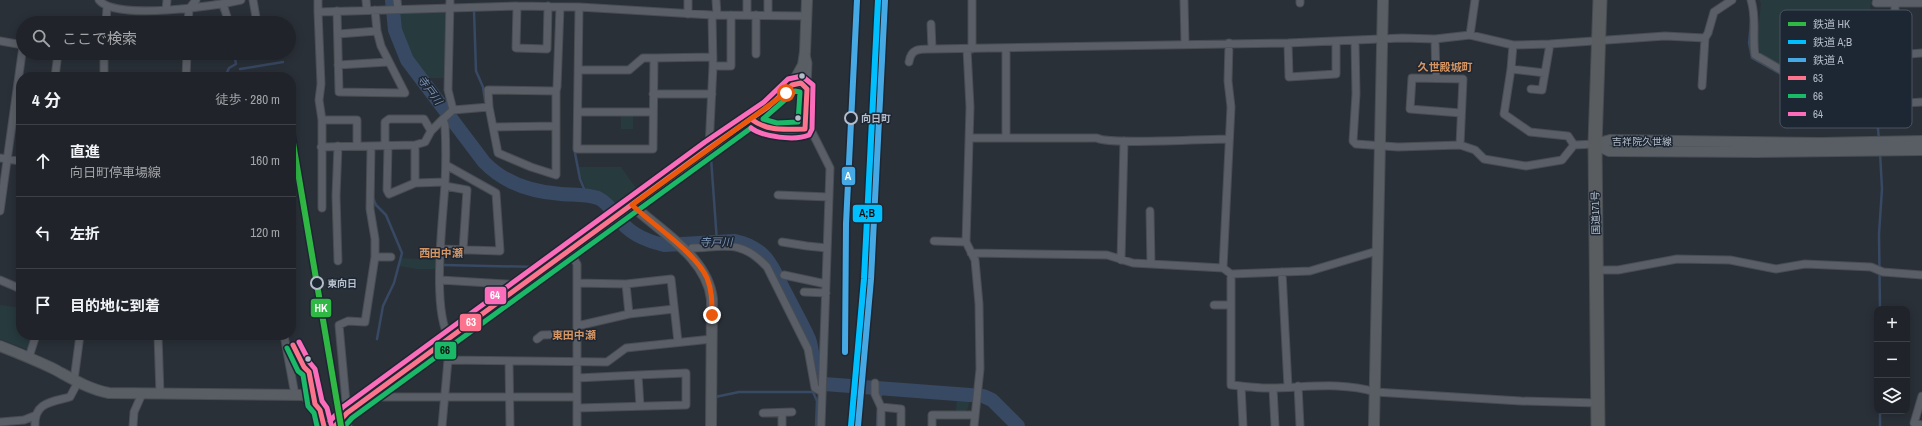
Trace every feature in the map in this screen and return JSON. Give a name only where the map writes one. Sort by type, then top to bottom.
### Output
[{"type":"highway","name":"国道171号","points":[[1598,426],[1595,144],[1600,0]]},
{"type":"street","points":[[100,0],[107,7],[166,10],[189,9],[241,0]]},
{"type":"street","points":[[166,10],[167,0]]},
{"type":"street","points":[[188,16],[189,9],[196,0]]},
{"type":"street","points":[[253,0],[256,16]]},
{"type":"street","points":[[318,0],[321,84],[319,100],[322,120],[322,208]]},
{"type":"street","points":[[366,0],[367,10]]},
{"type":"street","points":[[394,9],[397,0]]},
{"type":"street","points":[[442,426],[448,360],[445,331],[442,319],[440,280],[446,165],[445,126],[448,114],[450,0]]},
{"type":"street","points":[[688,0],[688,14]]},
{"type":"street","points":[[709,148],[714,15],[716,0]]},
{"type":"street","points":[[747,0],[747,15]]},
{"type":"street","points":[[768,0],[768,15]]},
{"type":"street","points":[[335,426],[347,419],[369,397],[709,148],[779,100],[792,86],[803,65],[807,0]]},
{"type":"street","points":[[972,0],[969,49],[970,138],[966,242],[975,260],[978,272],[980,362],[974,426]]},
{"type":"street","points":[[1184,0],[1185,43]]},
{"type":"street","points":[[1374,426],[1383,0]]},
{"type":"street","points":[[1470,35],[1475,0]]},
{"type":"street","points":[[1715,0],[1722,5]]},
{"type":"street","points":[[1702,86],[1705,38],[1714,12],[1722,5],[1732,0]]},
{"type":"street","points":[[1752,0],[1755,13],[1753,42],[1755,55],[1780,69]]},
{"type":"street","points":[[1876,0],[1876,3],[1922,3]]},
{"type":"street","points":[[219,3],[226,16]]},
{"type":"street","points":[[318,12],[394,9],[450,9],[482,3],[516,6],[560,7],[577,5],[688,14],[806,16]]},
{"type":"street","points":[[1895,3],[1895,10]]},
{"type":"street","points":[[577,5],[579,70],[577,149],[653,149],[654,58]]},
{"type":"street","points":[[516,6],[516,48],[547,49],[548,6]]},
{"type":"street","points":[[106,16],[107,7]]},
{"type":"street","points":[[556,91],[488,90],[489,107],[498,153],[531,167],[556,175],[556,91],[558,87],[560,7]]},
{"type":"street","points":[[337,11],[339,92],[405,93],[388,62],[377,30],[375,10]]},
{"type":"street","points":[[713,66],[731,66],[731,15]]},
{"type":"street","points":[[756,15],[756,54]]},
{"type":"street","points":[[931,24],[932,49]]},
{"type":"street","points":[[338,34],[377,30]]},
{"type":"street","points":[[909,62],[911,53],[915,50],[932,49],[1006,49],[1185,43],[1288,43],[1382,39],[1435,39],[1470,35],[1513,44],[1550,44],[1665,36],[1705,38]]},
{"type":"street","points":[[1435,39],[1436,78]]},
{"type":"street","points":[[0,41],[16,44]]},
{"type":"street","points":[[1288,43],[1289,77],[1336,74],[1336,41]]},
{"type":"street","points":[[1355,41],[1356,94],[1353,141],[1356,144],[1398,147],[1460,145],[1475,150],[1484,159],[1526,166],[1562,160],[1574,145],[1595,144]]},
{"type":"street","points":[[1223,268],[1226,230],[1228,138],[1231,107],[1228,81],[1229,43]]},
{"type":"street","points":[[1513,44],[1512,69],[1504,114],[1530,132],[1568,136],[1574,145]]},
{"type":"street","points":[[1531,89],[1542,90],[1550,44]]},
{"type":"street","points":[[1006,49],[1006,138]]},
{"type":"street","points":[[805,52],[808,63],[805,129]]},
{"type":"street","points":[[1912,54],[1922,53]]},
{"type":"street","points":[[579,70],[629,70],[643,58],[713,57]]},
{"type":"street","points":[[19,72],[21,60]]},
{"type":"street","points":[[56,72],[57,60]]},
{"type":"street","points":[[104,60],[104,72]]},
{"type":"street","points":[[186,72],[187,60]]},
{"type":"street","points":[[338,65],[388,62]]},
{"type":"street","points":[[1512,69],[1545,73]]},
{"type":"street","points":[[1460,145],[1463,79],[1412,78],[1410,109],[1461,113]]},
{"type":"street","points":[[792,86],[801,83],[807,89]]},
{"type":"street","points":[[0,211],[4,159],[16,88]]},
{"type":"street","points":[[653,94],[712,94]]},
{"type":"street","points":[[1912,103],[1922,102]]},
{"type":"street","points":[[321,146],[415,145],[425,142],[431,131],[448,114],[489,107]]},
{"type":"street","points":[[578,112],[653,112]]},
{"type":"street","points":[[431,131],[424,119],[389,119],[385,122],[388,193],[393,194],[415,183],[445,184],[467,190],[463,250]]},
{"type":"street","points":[[751,119],[758,126],[767,129],[811,130],[830,168],[821,426]]},
{"type":"street","points":[[322,120],[357,120],[357,146]]},
{"type":"street","points":[[494,127],[556,126]]},
{"type":"street","points":[[970,138],[1098,138],[1101,140],[1124,141],[1228,138]]},
{"type":"street","name":"吉祥院久世線","points":[[1595,144],[1610,140],[1804,143],[1922,141]]},
{"type":"street","points":[[1121,260],[1124,141]]},
{"type":"street","name":"吉祥院久世線","points":[[1595,144],[1609,151],[1757,152],[1922,150]]},
{"type":"street","points":[[415,145],[415,183]]},
{"type":"street","points":[[338,146],[336,196],[338,261]]},
{"type":"street","points":[[347,419],[339,325],[348,321],[365,322],[375,257],[375,239],[370,209],[372,146]]},
{"type":"street","points":[[4,159],[16,160]]},
{"type":"street","points":[[441,250],[500,251],[496,193],[446,165]]},
{"type":"street","points":[[778,195],[829,198]]},
{"type":"street","points":[[632,205],[701,267],[708,280],[712,299],[711,426]]},
{"type":"street","points":[[1150,212],[1151,264]]},
{"type":"street","points":[[934,241],[966,242]]},
{"type":"street","points":[[782,242],[827,248]]},
{"type":"street","points":[[692,248],[727,246],[739,247],[754,255],[767,268],[808,349],[815,388],[822,389]]},
{"type":"street","points":[[569,251],[578,264],[577,426]]},
{"type":"street","points":[[971,253],[1107,254],[1121,260],[1151,264],[1223,268],[1231,274],[1310,271],[1377,251]]},
{"type":"street","points":[[375,257],[391,257]]},
{"type":"street","points":[[1596,270],[1618,270],[1677,259],[1730,260],[1776,269],[1805,264],[1871,268],[1883,272],[1922,275]]},
{"type":"street","points":[[1282,272],[1288,387]]},
{"type":"street","points":[[1231,274],[1231,385],[1273,388],[1325,385],[1365,389],[1375,392],[1521,401],[1598,403]]},
{"type":"street","points":[[784,275],[826,284]]},
{"type":"street","points":[[578,283],[626,284],[671,279],[678,342]]},
{"type":"street","points":[[0,280],[16,287]]},
{"type":"street","points":[[440,280],[522,285]]},
{"type":"street","points":[[626,284],[629,314]]},
{"type":"street","points":[[804,292],[826,293]]},
{"type":"street","points":[[1214,305],[1231,305]]},
{"type":"street","points":[[537,339],[542,334],[577,330],[629,314],[674,309]]},
{"type":"street","points":[[448,360],[607,362],[626,348],[712,339]]},
{"type":"street","points":[[29,357],[34,340]]},
{"type":"street","points":[[0,422],[24,420],[34,416],[46,404],[70,397],[76,381],[80,340]]},
{"type":"street","points":[[158,340],[160,394]]},
{"type":"street","points":[[285,340],[295,395]]},
{"type":"street","points":[[0,346],[29,357],[98,391],[142,394],[295,395],[307,397],[320,410],[324,426]]},
{"type":"street","points":[[509,361],[510,426]]},
{"type":"street","points":[[577,378],[686,373],[686,405],[577,408]]},
{"type":"street","points":[[638,375],[640,406]]},
{"type":"street","points":[[1241,386],[1243,426]]},
{"type":"street","points":[[1298,386],[1300,426]]},
{"type":"street","points":[[875,388],[881,407],[881,426]]},
{"type":"street","points":[[1273,388],[1275,426]]},
{"type":"street","points":[[133,426],[134,412],[142,394]]},
{"type":"street","points":[[1922,396],[1914,423],[1922,425]]},
{"type":"street","points":[[369,397],[577,397]]},
{"type":"street","points":[[881,407],[902,409],[901,426]]},
{"type":"street","points":[[763,413],[792,412]]},
{"type":"street","points":[[782,413],[782,426]]},
{"type":"street","points":[[932,426],[932,415],[976,415]]},
{"type":"street","points":[[34,416],[35,426]]},
{"type":"green space","points":[[1759,0],[1871,0],[1870,10],[1780,10],[1780,65],[1759,54],[1757,41],[1761,3]]},
{"type":"green space","points":[[443,11],[447,14],[445,78],[424,78],[413,62],[402,39],[396,12]]},
{"type":"green space","points":[[621,115],[633,115],[633,129],[621,129]]},
{"type":"green space","points":[[577,167],[621,167],[638,191],[615,208],[607,200],[586,189]]},
{"type":"green space","points":[[401,258],[437,260],[437,269],[417,269],[399,266]]},
{"type":"green space","points":[[0,305],[16,307],[16,340],[32,340],[28,350],[0,339]]},
{"type":"green space","points":[[957,398],[970,398],[968,408],[965,412],[956,412]]},
{"type":"waterway","points":[[216,0],[223,14]]},
{"type":"waterway","name":"寺戸川","points":[[392,0],[395,30],[407,60],[484,162],[500,176],[529,189],[550,193],[584,195],[598,198],[602,200],[632,232],[642,238],[659,244],[735,241],[754,248],[764,256],[775,272],[809,339],[815,370],[820,381],[824,384],[983,396],[992,400],[1018,426]]},
{"type":"waterway","points":[[474,11],[476,71],[483,87],[485,101]]},
{"type":"waterway","points":[[1751,22],[1749,43],[1752,58],[1780,74]]},
{"type":"waterway","points":[[227,72],[229,68],[236,64],[235,60]]},
{"type":"waterway","points":[[240,69],[283,62]]},
{"type":"waterway","points":[[1878,128],[1879,139]]},
{"type":"waterway","points":[[574,148],[580,179],[587,196]]},
{"type":"waterway","points":[[1880,152],[1882,189],[1879,234],[1880,306]]},
{"type":"waterway","points":[[711,158],[717,242]]},
{"type":"waterway","points":[[373,198],[376,205],[386,215],[402,253],[394,283],[383,306],[377,339]]},
{"type":"waterway","points":[[444,265],[539,267]]},
{"type":"waterway","points":[[880,400],[882,389]]},
{"type":"waterway","points":[[715,397],[739,392],[813,392],[817,401],[816,426]]},
{"type":"waterway","points":[[877,426],[878,411]]},
{"type":"waterway","points":[[1880,414],[1880,426]]},
{"type":"rail line","name":"A","points":[[845,352],[846,224],[857,0]]},
{"type":"rail line","name":"A;B","points":[[851,426],[864,279],[878,0]]},
{"type":"rail line","name":"A","points":[[858,426],[871,279],[885,0]]},
{"type":"rail line","name":"HK","points":[[296,160],[341,426]]},
{"type":"transit line","name":"64","points":[[330,421],[343,407],[705,142],[764,102],[788,79],[802,76],[813,85],[812,129],[809,135],[796,138],[779,137],[763,134],[751,128]]},
{"type":"transit line","name":"63","points":[[335,426],[347,413],[709,148],[768,107],[792,85],[801,83],[807,89],[805,129],[770,128],[751,119]]},
{"type":"transit line","name":"66","points":[[795,91],[800,92],[798,122],[777,123],[763,119],[795,91]]},
{"type":"transit line","name":"66","points":[[345,426],[352,418],[751,128]]},
{"type":"transit line","name":"64","points":[[299,342],[310,363],[315,369],[322,401],[327,408],[331,424]]},
{"type":"transit line","name":"63","points":[[293,345],[304,367],[309,372],[315,404],[320,410],[324,426]]},
{"type":"transit line","name":"66","points":[[287,348],[298,371],[303,375],[308,406],[314,413],[317,426]]},
{"type":"place","name":"向日町","points":[[851,118]]},
{"type":"place","name":"東向日","points":[[317,283]]},
{"type":"district","name":"久世殿城町","points":[[1445,67]]},
{"type":"district","name":"西田中瀬","points":[[441,253]]},
{"type":"district","name":"東田中瀬","points":[[574,335]]},
{"type":"route","points":[[712,315],[711,292],[706,275],[701,267],[692,257],[632,205],[716,143],[779,100],[786,93]]}]
